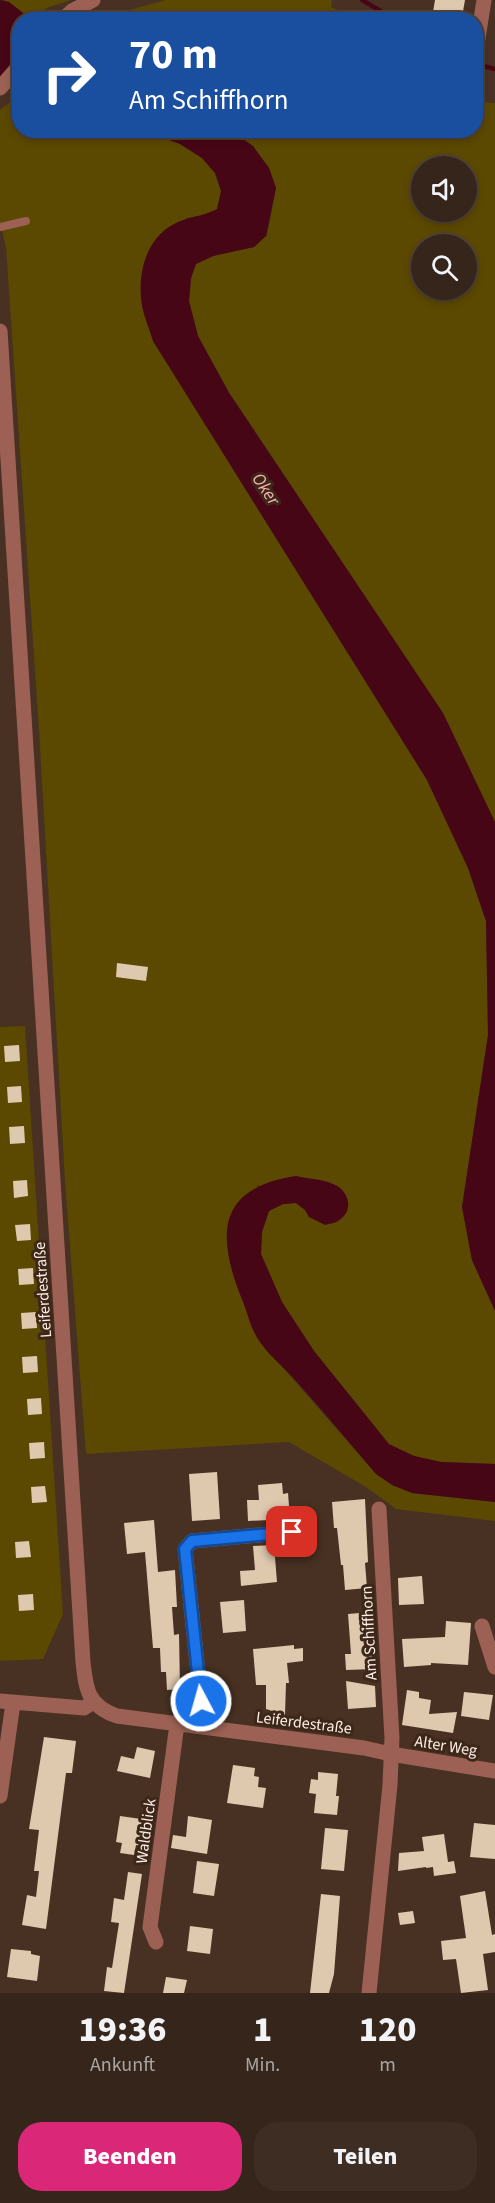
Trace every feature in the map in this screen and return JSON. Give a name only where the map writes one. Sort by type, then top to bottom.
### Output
[{"type":"street","points":[[71,12],[93,0]]},
{"type":"street","points":[[0,88],[12,74]]},
{"type":"street","name":"Leiferdestraße","points":[[0,331],[83,1662],[87,1688],[93,1702],[104,1711],[117,1716],[364,1748],[392,1754]]},
{"type":"street","name":"Am Schiffhorn","points":[[379,1509],[392,1754]]},
{"type":"street","points":[[201,1726],[201,1701],[185,1549],[192,1541],[292,1532]]},
{"type":"street","points":[[482,1626],[495,1667]]},
{"type":"street","points":[[0,1796],[6,1702],[84,1708],[93,1702]]},
{"type":"street","name":"Waldblick","points":[[156,1942],[150,1927],[177,1724]]},
{"type":"street","points":[[369,1993],[392,1754]]},
{"type":"street","name":"Alter Weg","points":[[392,1754],[495,1771]]},
{"type":"lane","points":[[0,227],[27,221]]},
{"type":"shaded area","points":[[4,0],[71,0],[40,12],[21,12]]},
{"type":"shaded area","points":[[166,0],[332,0],[331,7],[341,12],[122,12]]},
{"type":"shaded area","points":[[12,101],[12,138],[167,139],[180,144],[202,158],[215,173],[221,191],[218,209],[206,216],[186,218],[142,307],[153,341],[427,780],[468,868],[486,921],[488,1035],[462,1207],[472,1260],[495,1311],[495,1464],[441,1462],[414,1456],[389,1445],[314,1351],[282,1302],[261,1254],[262,1232],[269,1211],[283,1204],[296,1203],[305,1210],[309,1217],[338,1221],[257,1185],[258,1339],[376,1474],[412,1493],[495,1502],[495,1521],[396,1509],[366,1487],[289,1442],[86,1454],[65,1181],[39,729],[6,247],[0,222],[0,110]]},
{"type":"shaded area","points":[[483,102],[495,103],[495,822],[443,713],[229,392],[198,336],[189,301],[191,278],[196,264],[213,256],[254,247],[267,235],[276,188],[269,168],[253,146],[241,138],[483,138]]},
{"type":"shaded area","points":[[25,1026],[63,1614],[43,1659],[0,1661],[0,1027]]},
{"type":"water","points":[[0,0],[9,2],[22,12],[12,12],[12,89],[0,77]]},
{"type":"water","name":"Oker","points":[[151,138],[241,138],[253,146],[269,168],[276,188],[266,236],[254,247],[213,256],[196,264],[191,278],[189,301],[198,336],[229,393],[443,713],[495,822],[495,1311],[472,1260],[462,1207],[488,1035],[486,921],[468,868],[427,780],[153,341],[143,310],[141,294],[145,259],[156,239],[174,224],[217,209],[221,191],[215,173],[202,158],[180,144],[167,139]]},
{"type":"water","points":[[296,1176],[324,1181],[339,1187],[346,1196],[348,1206],[347,1212],[337,1222],[325,1225],[309,1217],[305,1210],[296,1203],[283,1204],[269,1211],[262,1232],[261,1254],[282,1302],[314,1351],[389,1444],[414,1456],[441,1462],[495,1464],[495,1502],[412,1493],[392,1485],[376,1474],[258,1339],[233,1274],[228,1253],[227,1234],[230,1217],[238,1203],[251,1191],[270,1182]]},
{"type":"building","points":[[435,0],[465,0],[463,12],[433,12]]},
{"type":"building","points":[[117,963],[148,967],[146,981],[116,977]]},
{"type":"building","points":[[19,1045],[20,1061],[5,1062],[4,1046]]},
{"type":"building","points":[[21,1086],[22,1102],[8,1103],[7,1087]]},
{"type":"building","points":[[24,1126],[25,1143],[10,1144],[9,1127]]},
{"type":"building","points":[[27,1180],[28,1196],[14,1198],[13,1181]]},
{"type":"building","points":[[30,1224],[31,1240],[17,1241],[15,1225]]},
{"type":"building","points":[[33,1268],[34,1284],[19,1285],[18,1269]]},
{"type":"building","points":[[36,1312],[37,1328],[22,1329],[21,1313]]},
{"type":"building","points":[[37,1356],[38,1372],[23,1373],[22,1357]]},
{"type":"building","points":[[41,1398],[42,1414],[28,1415],[27,1399]]},
{"type":"building","points":[[44,1442],[45,1458],[30,1459],[29,1443]]},
{"type":"building","points":[[217,1472],[220,1519],[192,1521],[189,1474]]},
{"type":"building","points":[[282,1483],[283,1494],[288,1493],[290,1519],[248,1521],[247,1500],[259,1500],[258,1485]]},
{"type":"building","points":[[45,1486],[47,1502],[32,1503],[31,1487]]},
{"type":"building","points":[[365,1499],[367,1588],[345,1590],[337,1528],[334,1528],[332,1502]]},
{"type":"building","points":[[154,1520],[158,1572],[175,1570],[177,1607],[172,1607],[174,1635],[179,1634],[180,1689],[167,1690],[166,1672],[161,1672],[160,1648],[153,1648],[145,1552],[127,1554],[124,1523]]},
{"type":"building","points":[[29,1541],[31,1557],[16,1558],[15,1542]]},
{"type":"building","points":[[274,1545],[277,1582],[241,1586],[240,1571],[255,1570],[253,1546]]},
{"type":"building","points":[[422,1576],[424,1604],[399,1605],[398,1578]]},
{"type":"building","points":[[33,1594],[34,1610],[19,1611],[18,1595]]},
{"type":"building","points":[[244,1600],[246,1631],[223,1633],[220,1602]]},
{"type":"building","points":[[371,1612],[374,1669],[346,1670],[345,1654],[351,1654],[348,1614]]},
{"type":"building","points":[[446,1621],[471,1623],[468,1665],[431,1663],[431,1665],[404,1667],[402,1639],[445,1637]]},
{"type":"building","points":[[294,1645],[294,1649],[303,1648],[303,1661],[287,1663],[289,1683],[286,1683],[285,1715],[266,1709],[266,1685],[256,1685],[253,1649]]},
{"type":"building","points":[[346,1681],[375,1686],[376,1707],[348,1709]]},
{"type":"building","points":[[407,1690],[419,1692],[419,1698],[431,1700],[429,1714],[457,1712],[453,1733],[402,1725]]},
{"type":"building","points":[[464,1692],[493,1695],[489,1720],[461,1716]]},
{"type":"building","points":[[44,1737],[76,1741],[72,1773],[66,1773],[46,1929],[22,1925],[27,1895],[36,1897],[39,1871],[34,1871],[39,1830],[29,1829]]},
{"type":"building","points":[[137,1747],[155,1751],[150,1778],[117,1771],[121,1756],[134,1759]]},
{"type":"building","points":[[233,1765],[255,1768],[254,1776],[259,1777],[258,1787],[266,1788],[263,1808],[227,1803]]},
{"type":"building","points":[[318,1772],[338,1774],[337,1815],[314,1813],[316,1794],[309,1793],[311,1779],[318,1780]]},
{"type":"building","points":[[120,1816],[148,1820],[144,1846],[136,1845],[134,1855],[120,1853],[122,1843],[116,1842]]},
{"type":"building","points":[[188,1816],[212,1820],[207,1854],[171,1848],[173,1835],[186,1837]]},
{"type":"building","points":[[474,1823],[495,1825],[495,1859],[470,1857]]},
{"type":"building","points":[[325,1828],[348,1830],[344,1871],[321,1869]]},
{"type":"building","points":[[444,1834],[448,1862],[454,1861],[456,1873],[434,1876],[433,1867],[398,1871],[399,1853],[424,1851],[422,1837]]},
{"type":"building","points":[[197,1861],[219,1864],[214,1896],[193,1893]]},
{"type":"building","points":[[128,1872],[142,1874],[124,1993],[104,1991],[107,1967],[112,1968],[119,1923],[111,1922],[114,1898],[124,1900]]},
{"type":"building","points":[[485,1891],[492,1935],[495,1934],[495,1952],[483,1954],[488,1990],[461,1993],[456,1959],[443,1960],[441,1941],[466,1938],[460,1896]]},
{"type":"building","points":[[321,1894],[340,1896],[334,1974],[329,1993],[310,1993]]},
{"type":"building","points":[[413,1911],[415,1923],[400,1925],[398,1913]]},
{"type":"building","points":[[190,1926],[213,1929],[210,1954],[187,1951]]},
{"type":"building","points":[[11,1949],[31,1951],[31,1954],[40,1956],[37,1981],[7,1977]]},
{"type":"building","points":[[166,1977],[187,1980],[184,1993],[163,1993]]},
{"type":"waterway","points":[[362,0],[382,12]]},
{"type":"waterway","points":[[483,66],[495,69]]},
{"type":"route","points":[[201,1701],[185,1549],[192,1541],[292,1532]]}]
